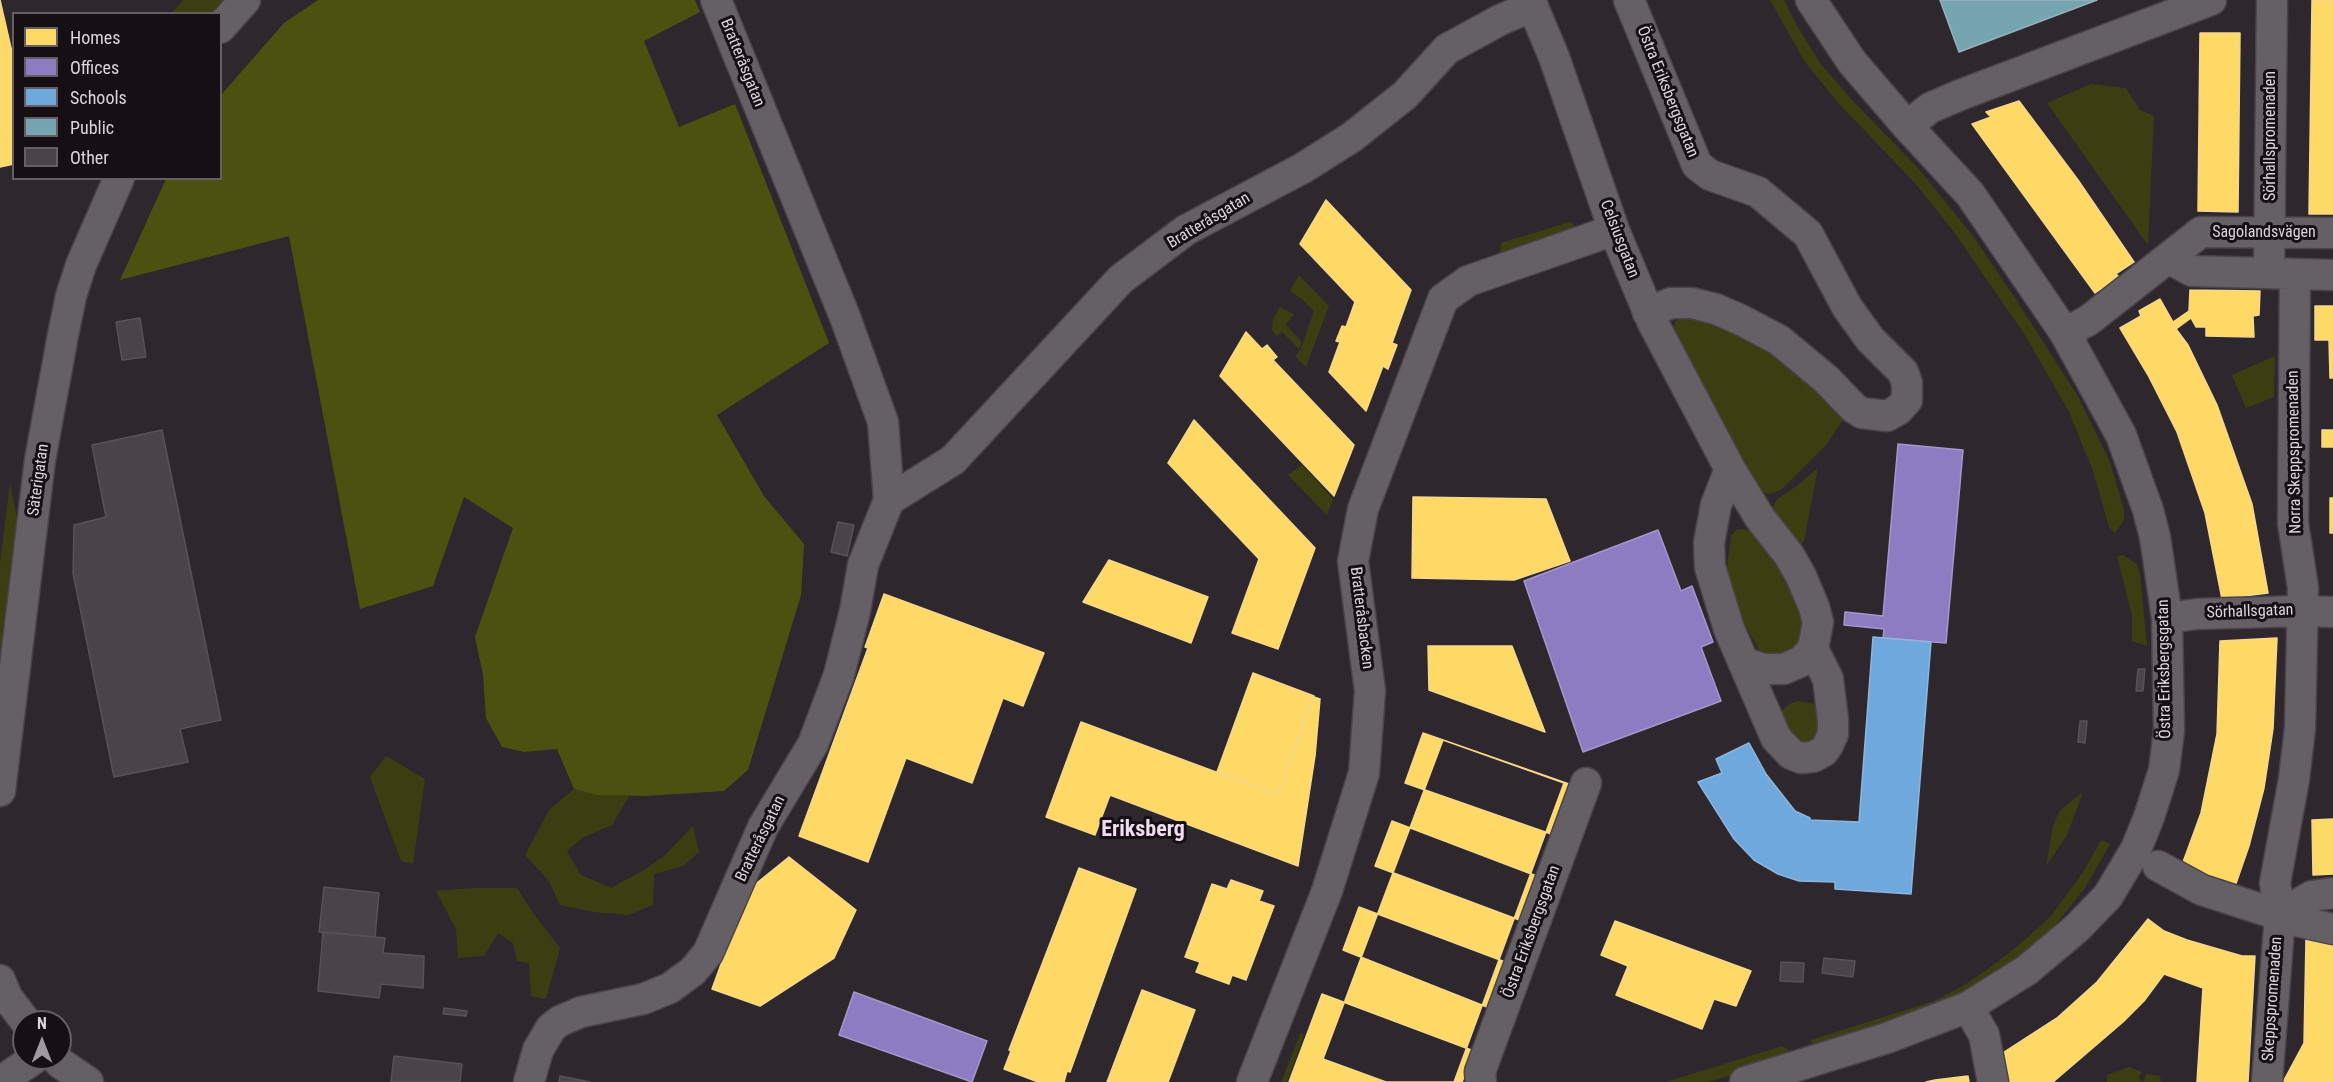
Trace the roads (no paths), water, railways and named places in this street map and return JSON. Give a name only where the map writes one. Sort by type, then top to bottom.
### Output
[{"type":"street","points":[[222,26],[244,0]]},
{"type":"street","name":"Bratteråsgatan","points":[[529,1082],[538,1050],[550,1028],[581,1012],[642,999],[670,988],[693,971],[708,953],[764,827],[816,734],[839,675],[855,611],[863,565],[889,500],[883,422],[846,317],[716,0]]},
{"type":"street","name":"Östra Eriksbergsgatan","points":[[1629,0],[1697,165],[1710,176],[1758,192],[1808,234],[1847,307],[1870,339],[1903,372],[1907,383],[1907,400],[1898,410],[1887,416],[1862,413],[1779,340],[1741,320],[1716,309],[1692,303],[1671,303],[1648,313]]},
{"type":"street","name":"Östra Eriksbergsgatan","points":[[1745,1082],[1887,1038],[1968,1007],[2027,970],[2077,928],[2108,896],[2136,849],[2164,770],[2169,730],[2168,618],[2155,537],[2148,510],[2121,435],[2065,333],[1970,194],[1906,126],[1852,62],[1811,0]]},
{"type":"street","points":[[1906,126],[1930,108],[1960,94],[2211,0]]},
{"type":"street","name":"Sörhallspromenaden","points":[[2272,0],[2270,232],[2282,273]]},
{"type":"street","name":"Bratteråsgatan","points":[[889,500],[953,460],[1121,279],[1186,230],[1303,168],[1352,137],[1405,94],[1447,49],[1531,3]]},
{"type":"street","name":"Celsiusgatan","points":[[1531,3],[1554,57],[1614,230],[1648,313],[1730,469],[1760,518],[1789,555],[1801,576],[1818,622],[1813,649]]},
{"type":"street","name":"Säterigatan","points":[[0,791],[40,460],[63,334],[71,296],[81,266],[118,180]]},
{"type":"street","name":"Bratteråsbacken","points":[[1252,1082],[1327,891],[1364,773],[1370,691],[1353,561],[1363,509],[1443,299],[1468,281],[1614,230]]},
{"type":"street","name":"Sagolandsvägen","points":[[2065,333],[2089,320],[2201,232],[2333,233]]},
{"type":"street","points":[[2168,258],[2192,271],[2333,275]]},
{"type":"street","name":"Norra Skeppspromenaden","points":[[2280,915],[2275,883],[2294,779],[2300,728],[2303,610],[2303,576],[2293,523],[2282,273]]},
{"type":"street","points":[[1730,469],[1716,506],[1709,543],[1710,567],[1729,629],[1776,738],[1791,754],[1801,758],[1813,757],[1824,751],[1833,734],[1833,720],[1828,679],[1813,649],[1802,660],[1784,669],[1763,669],[1745,663]]},
{"type":"street","name":"Sörhallsgatan","points":[[2168,618],[2197,614],[2303,610],[2333,612]]},
{"type":"street","name":"Östra Eriksbergsgatan","points":[[1481,1082],[1480,1072],[1586,783]]},
{"type":"street","points":[[2158,866],[2202,890],[2333,929]]},
{"type":"street","points":[[2280,915],[2313,896],[2333,893]]},
{"type":"street","name":"Skeppspromenaden","points":[[2267,1082],[2280,915]]},
{"type":"street","points":[[0,980],[7,997],[17,1010]]},
{"type":"street","points":[[1968,1007],[1984,1035],[1993,1082]]},
{"type":"street","points":[[0,1082],[38,1070]]},
{"type":"street","points":[[64,1070],[88,1082]]},
{"type":"district","name":"Eriksberg","points":[[1143,830]]}]
